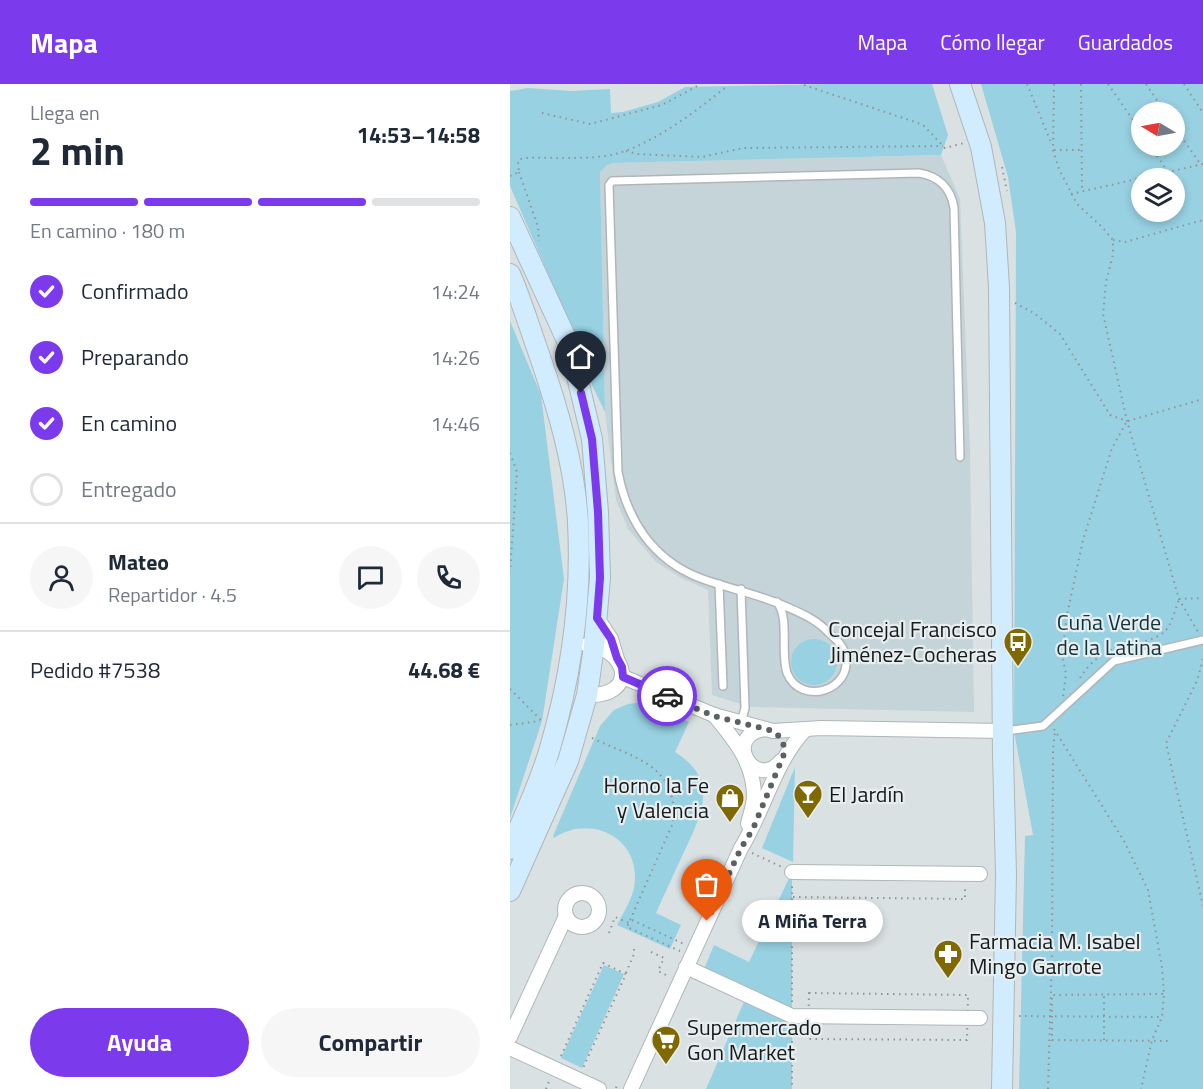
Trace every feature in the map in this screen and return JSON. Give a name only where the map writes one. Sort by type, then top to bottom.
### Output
[{"type":"street","points":[[960,84],[978,140],[995,223],[999,287],[1006,874],[1002,1089]]},
{"type":"street","points":[[510,217],[570,347],[592,439],[600,578],[587,695],[568,761],[510,891]]},
{"type":"street","points":[[510,274],[555,400],[572,477],[578,522],[573,643],[550,748],[536,789],[510,849]]},
{"type":"street","points":[[573,643],[579,654],[575,689],[578,693],[587,695],[609,693],[623,677],[622,667],[611,639],[597,618]]},
{"type":"street","points":[[573,643],[594,645],[617,658]]},
{"type":"street","points":[[623,677],[714,716],[769,730],[779,735],[784,747],[782,761],[766,770],[753,767],[732,736],[714,716]]},
{"type":"street","points":[[747,850],[754,798],[752,777],[744,750],[745,742],[757,730],[821,728],[1003,731]]},
{"type":"street","points":[[636,1087],[686,967],[747,850],[753,829],[782,761],[806,729]]},
{"type":"street","points":[[792,872],[972,874]]},
{"type":"street","points":[[510,1037],[566,916]]},
{"type":"street","points":[[686,967],[792,1016],[980,1018]]},
{"type":"street","points":[[510,1048],[599,1089]]},
{"type":"lane","points":[[777,602],[782,612],[785,663],[793,682],[801,689],[811,692],[822,692],[831,688],[839,681],[846,662],[840,644],[820,623],[777,602],[741,589],[698,578],[660,555],[642,536],[624,499],[618,472],[609,185],[612,181],[919,173],[932,176],[942,183],[951,194],[954,208],[960,457]]},
{"type":"lane","points":[[719,584],[723,686]]},
{"type":"lane","points":[[741,589],[745,708],[741,723]]},
{"type":"lane","points":[[1003,731],[1043,726],[1114,661],[1203,640]]},
{"type":"path","points":[[542,113],[590,124],[662,105],[701,84]]},
{"type":"path","points":[[1028,84],[1059,169],[1071,194],[1077,204],[1113,240],[1113,254],[1106,282],[1103,314],[1127,421],[1179,599],[1203,640]]},
{"type":"path","points":[[1053,150],[1054,84]]},
{"type":"path","points":[[1081,84],[1082,191]]},
{"type":"path","points":[[1108,84],[1131,117]]},
{"type":"path","points":[[1146,84],[1159,102]]},
{"type":"path","points":[[1184,84],[1203,113]]},
{"type":"path","points":[[804,85],[918,123],[924,126],[943,146]]},
{"type":"path","points":[[539,243],[538,227],[519,171],[520,159],[590,157],[626,151],[680,122],[727,86]]},
{"type":"path","points":[[626,151],[637,154],[702,157],[743,148],[943,146],[945,148],[978,140]]},
{"type":"path","points":[[1185,141],[1202,165],[1185,168]]},
{"type":"path","points":[[1053,150],[1081,150]]},
{"type":"path","points":[[1001,164],[1007,195]]},
{"type":"path","points":[[510,176],[519,171]]},
{"type":"path","points":[[1071,194],[1131,180]]},
{"type":"path","points":[[1113,240],[1125,242],[1203,220]]},
{"type":"path","points":[[1013,302],[1034,313],[1060,334],[1110,415],[1127,421],[1203,399]]},
{"type":"path","points":[[1063,697],[1066,674],[1062,654],[1066,615],[1083,540],[1112,448],[1127,421]]},
{"type":"path","points":[[510,453],[517,472],[510,572]]},
{"type":"path","points":[[1179,599],[1203,598]]},
{"type":"path","points":[[1076,683],[1090,664],[1106,652],[1150,640],[1168,628],[1179,599]]},
{"type":"path","points":[[1203,659],[1197,681],[1166,743],[1203,906]]},
{"type":"path","points":[[510,689],[543,721],[510,725]]},
{"type":"path","points":[[1063,706],[1053,741],[1052,1040],[1170,1041]]},
{"type":"path","points":[[1043,726],[1055,730],[1125,841],[1148,890],[1162,967],[1164,994],[1162,1017],[1152,1040],[1141,1089]]},
{"type":"path","points":[[589,737],[651,765],[664,779],[672,795],[674,813],[670,831],[627,927],[680,951]]},
{"type":"path","points":[[747,850],[792,872],[792,1089]]},
{"type":"path","points":[[793,897],[965,899],[972,874]]},
{"type":"path","points":[[609,933],[615,917],[684,944]]},
{"type":"path","points":[[582,1069],[626,974],[634,954],[634,945]]},
{"type":"path","points":[[651,952],[664,958],[658,971],[668,976]]},
{"type":"path","points":[[560,1059],[603,963],[626,974]]},
{"type":"path","points":[[1048,1089],[1052,995],[1164,994]]},
{"type":"path","points":[[1104,995],[1104,1040]]},
{"type":"path","points":[[1019,1016],[1162,1017]]},
{"type":"path","points":[[546,1089],[551,1077]]},
{"type":"shaded area","points":[[941,155],[960,199],[970,451],[974,712],[750,707],[712,695],[708,590],[681,578],[656,562],[628,529],[616,500],[605,412],[600,172],[613,163]]},
{"type":"green space","points":[[932,84],[948,135],[941,155],[613,163],[600,172],[605,412],[591,383],[570,324],[510,186],[510,91],[528,88],[571,91],[610,89],[611,113],[658,102],[685,87]]},
{"type":"green space","name":"Cuña Verde de la Latina","points":[[981,84],[1203,84],[1203,1089],[1019,1089],[1025,836],[1033,835],[1014,731],[1016,232],[1008,177]]},
{"type":"green space","points":[[510,321],[541,395],[564,579],[542,721],[510,818]]},
{"type":"green space","points":[[814,639],[830,646],[837,662],[830,678],[814,685],[798,678],[791,662],[798,646]]},
{"type":"green space","points":[[637,703],[654,706],[689,722],[675,752],[689,763],[698,775],[702,787],[701,812],[696,826],[656,913],[681,925],[670,949],[617,925],[635,884],[633,863],[619,840],[607,833],[581,828],[567,831],[554,838],[553,836],[600,726],[614,710]]},
{"type":"green space","points":[[795,767],[793,862],[762,848]]},
{"type":"green space","points":[[792,872],[792,1089],[706,1089],[747,995],[702,974],[714,945],[749,962]]},
{"type":"green space","points":[[604,965],[624,974],[582,1068],[561,1058]]},
{"type":"way so far","points":[[667,696],[714,716],[773,731],[783,741],[784,754],[753,829],[741,848],[707,921]]},
{"type":"place","name":"Concejal Francisco Jiménez-Cocheras","points":[[1018,668]]},
{"type":"place","name":"El Jardín","points":[[808,820]]},
{"type":"place","name":"Horno la Fe y Valencia","points":[[730,824]]},
{"type":"place","name":"A Miña Terra","points":[[707,921]]},
{"type":"place","name":"Farmacia M. Isabel Mingo Garrote","points":[[948,980]]},
{"type":"place","name":"Supermercado Gon Market","points":[[666,1066]]},
{"type":"route","points":[[581,393],[592,439],[598,512],[600,578],[597,618],[611,639],[622,667],[623,677],[667,696]]}]
